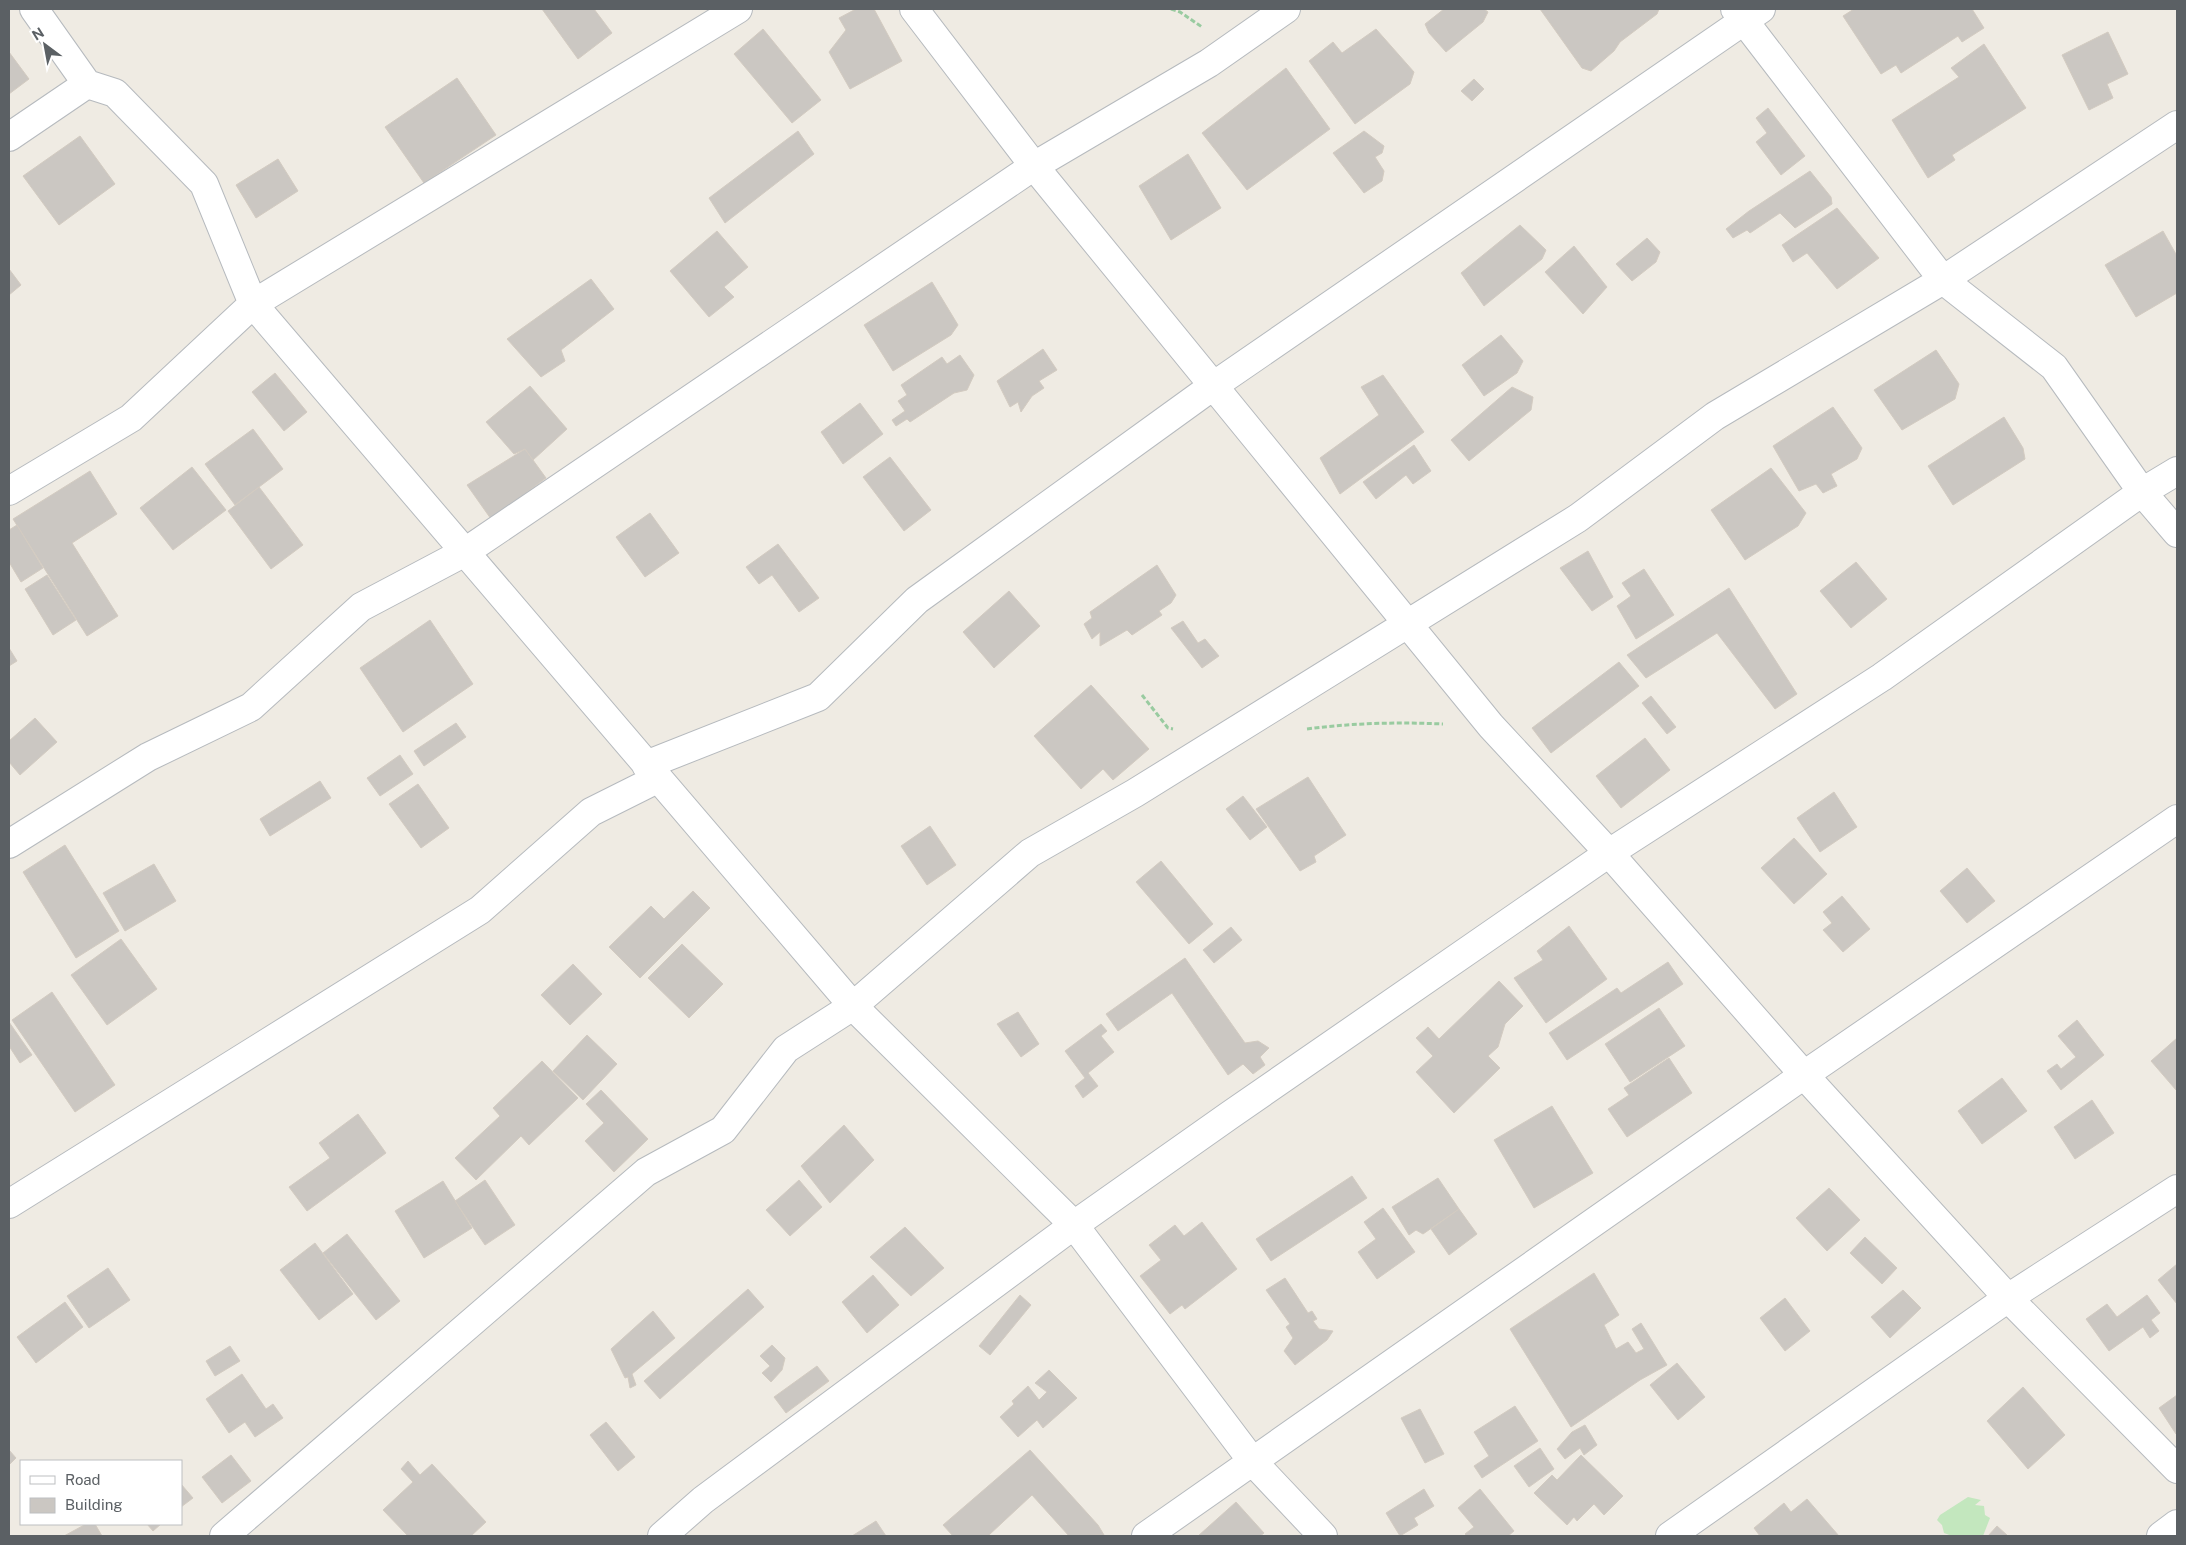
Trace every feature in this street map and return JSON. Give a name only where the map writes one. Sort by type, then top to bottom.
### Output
[{"type":"street","points":[[9,491],[131,418],[253,304],[738,9]]},
{"type":"street","points":[[914,9],[1034,166],[1491,726],[1609,853],[1804,1075],[2008,1298],[2177,1469]]},
{"type":"street","points":[[9,844],[148,757],[251,708],[361,606],[465,552],[1034,166],[1209,63],[1286,9]]},
{"type":"street","points":[[37,10],[87,84],[116,93],[204,184],[253,304],[852,1006],[1074,1225],[1253,1462],[1323,1536]]},
{"type":"street","points":[[9,1204],[480,910],[591,812],[651,772],[818,697],[917,600],[1214,386],[1747,13],[1943,280],[2054,367],[2142,492],[2177,533]]},
{"type":"street","points":[[9,137],[87,84]]},
{"type":"street","points":[[224,1536],[646,1172],[723,1130],[786,1049],[852,1006],[1030,853],[1135,793],[1578,518],[1716,416],[1943,280],[2177,125]]},
{"type":"street","points":[[662,1536],[703,1500],[1074,1225],[1230,1114],[1609,853],[1882,677],[2142,492],[2177,471]]},
{"type":"street","points":[[1146,1536],[1804,1075],[2177,819]]},
{"type":"street","points":[[1670,1536],[2008,1298],[2177,1189]]},
{"type":"street","points":[[2161,1536],[2177,1524]]},
{"type":"green space","points":[[1968,1497],[1981,1500],[1975,1505],[1984,1506],[1985,1515],[1990,1518],[1983,1536],[1952,1536],[1944,1533],[1942,1525],[1937,1520],[1940,1515]]},
{"type":"building","points":[[542,9],[594,9],[612,33],[578,59]]},
{"type":"building","points":[[856,9],[874,9],[902,61],[850,89],[829,52],[846,30],[839,18]]},
{"type":"building","points":[[1444,9],[1484,9],[1488,12],[1483,22],[1446,52],[1429,33],[1425,24]]},
{"type":"building","points":[[1540,9],[1659,9],[1657,14],[1620,42],[1614,51],[1591,71],[1582,68]]},
{"type":"building","points":[[1854,9],[1972,9],[1984,28],[1962,42],[1958,36],[1901,73],[1896,65],[1881,74],[1843,16]]},
{"type":"building","points":[[763,29],[821,100],[792,123],[734,54]]},
{"type":"building","points":[[1376,29],[1414,72],[1410,84],[1355,124],[1309,61],[1333,42],[1342,53]]},
{"type":"building","points":[[2108,32],[2128,74],[2107,84],[2113,98],[2089,110],[2062,55]]},
{"type":"building","points":[[1984,44],[2026,108],[1952,155],[1955,160],[1928,178],[1892,120],[1959,77],[1951,68]]},
{"type":"building","points":[[9,52],[29,79],[9,94]]},
{"type":"building","points":[[1286,68],[1330,129],[1247,190],[1202,133]]},
{"type":"building","points":[[457,78],[496,135],[424,183],[385,127]]},
{"type":"building","points":[[1474,79],[1484,89],[1472,101],[1461,91]]},
{"type":"building","points":[[1768,108],[1805,156],[1781,175],[1756,142],[1767,133],[1756,118]]},
{"type":"building","points":[[798,131],[814,154],[725,223],[709,198]]},
{"type":"building","points":[[1364,131],[1384,146],[1382,153],[1375,157],[1384,171],[1382,181],[1364,193],[1333,153]]},
{"type":"building","points":[[80,136],[115,184],[59,225],[23,176]]},
{"type":"building","points":[[1188,154],[1221,208],[1171,240],[1139,186]]},
{"type":"building","points":[[278,159],[298,191],[256,218],[236,185]]},
{"type":"building","points":[[1810,171],[1831,197],[1832,204],[1795,228],[1780,213],[1750,233],[1747,230],[1733,238],[1726,229],[1749,211]]},
{"type":"building","points":[[1837,208],[1879,258],[1837,289],[1807,253],[1793,262],[1782,245]]},
{"type":"building","points":[[1520,225],[1546,250],[1542,259],[1484,306],[1461,273]]},
{"type":"building","points":[[717,231],[748,267],[724,287],[734,297],[709,317],[670,271]]},
{"type":"building","points":[[2163,231],[2177,256],[2177,293],[2136,317],[2105,265]]},
{"type":"building","points":[[1647,238],[1660,252],[1656,262],[1632,281],[1616,264]]},
{"type":"building","points":[[1574,246],[1607,287],[1583,314],[1545,272]]},
{"type":"building","points":[[9,269],[21,285],[9,295]]},
{"type":"building","points":[[591,279],[614,309],[561,350],[565,361],[541,377],[507,339]]},
{"type":"building","points":[[932,282],[958,325],[951,335],[893,371],[864,325]]},
{"type":"building","points":[[1501,335],[1523,361],[1517,373],[1484,396],[1462,365]]},
{"type":"building","points":[[1043,349],[1057,370],[1039,381],[1044,388],[1032,396],[1021,412],[1018,402],[1010,407],[997,381]]},
{"type":"building","points":[[1936,350],[1959,384],[1955,399],[1902,430],[1874,390]]},
{"type":"building","points":[[960,355],[974,375],[967,390],[954,393],[910,422],[907,419],[896,426],[892,420],[905,411],[898,401],[907,395],[901,385],[942,357],[947,364]]},
{"type":"building","points":[[275,373],[307,412],[284,431],[252,392]]},
{"type":"building","points":[[1383,375],[1424,432],[1340,494],[1320,458],[1379,415],[1361,387]]},
{"type":"building","points":[[530,386],[567,429],[533,460],[525,449],[514,454],[486,422]]},
{"type":"building","points":[[1512,387],[1533,397],[1531,410],[1469,461],[1451,440]]},
{"type":"building","points":[[860,403],[883,434],[843,464],[821,432]]},
{"type":"building","points":[[1833,407],[1862,448],[1857,459],[1831,474],[1837,486],[1823,493],[1816,484],[1799,491],[1773,446]]},
{"type":"building","points":[[2004,417],[2023,448],[2025,459],[1953,505],[1928,466]]},
{"type":"building","points":[[253,429],[283,469],[235,505],[205,464]]},
{"type":"building","points":[[1414,445],[1431,471],[1413,484],[1406,475],[1376,499],[1363,482]]},
{"type":"building","points":[[525,449],[546,478],[491,519],[467,485]]},
{"type":"building","points":[[890,457],[931,510],[904,531],[863,477]]},
{"type":"building","points":[[192,467],[226,510],[173,550],[140,508]]},
{"type":"building","points":[[1771,468],[1806,513],[1798,526],[1745,560],[1711,510]]},
{"type":"building","points":[[90,471],[117,514],[72,543],[118,616],[87,636],[13,519]]},
{"type":"building","points":[[259,487],[303,545],[271,569],[228,511]]},
{"type":"building","points":[[650,513],[679,553],[645,577],[616,537]]},
{"type":"building","points":[[17,525],[43,568],[21,582],[9,562],[9,530]]},
{"type":"building","points":[[778,544],[819,598],[799,612],[772,575],[759,584],[746,567]]},
{"type":"building","points":[[1588,551],[1613,597],[1592,611],[1560,568]]},
{"type":"building","points":[[1856,562],[1887,599],[1851,628],[1820,591]]},
{"type":"building","points":[[1157,565],[1176,595],[1171,603],[1159,611],[1162,615],[1132,635],[1127,630],[1100,646],[1100,632],[1092,639],[1084,624],[1092,618],[1090,612]]},
{"type":"building","points":[[1644,569],[1674,615],[1636,639],[1617,606],[1631,596],[1622,583]]},
{"type":"building","points":[[47,575],[76,620],[53,635],[25,589]]},
{"type":"building","points":[[1729,588],[1797,694],[1775,709],[1717,633],[1646,678],[1627,655]]},
{"type":"building","points":[[1009,591],[1040,626],[994,668],[963,632]]},
{"type":"building","points":[[430,620],[473,684],[403,732],[360,668]]},
{"type":"building","points":[[1183,621],[1198,643],[1205,639],[1219,656],[1202,668],[1171,628]]},
{"type":"building","points":[[9,648],[17,661],[9,666]]},
{"type":"building","points":[[1619,662],[1639,686],[1551,753],[1532,728]]},
{"type":"building","points":[[1091,685],[1149,749],[1113,780],[1103,769],[1081,789],[1034,736]]},
{"type":"building","points":[[1651,696],[1676,727],[1667,734],[1642,703]]},
{"type":"building","points":[[35,718],[57,742],[20,775],[9,762],[9,741]]},
{"type":"building","points":[[456,723],[466,737],[424,766],[414,751]]},
{"type":"building","points":[[1645,738],[1670,770],[1621,808],[1596,776]]},
{"type":"building","points":[[400,755],[413,774],[380,796],[367,778]]},
{"type":"building","points":[[1308,777],[1346,835],[1314,856],[1316,862],[1300,871],[1256,809]]},
{"type":"building","points":[[320,781],[331,798],[270,836],[260,819]]},
{"type":"building","points":[[418,784],[449,828],[421,848],[389,804]]},
{"type":"building","points":[[1834,792],[1857,827],[1820,852],[1797,818]]},
{"type":"building","points":[[1243,796],[1267,827],[1250,840],[1226,809]]},
{"type":"building","points":[[930,826],[956,865],[927,885],[901,846]]},
{"type":"building","points":[[1794,838],[1827,874],[1794,904],[1761,868]]},
{"type":"building","points":[[65,845],[119,931],[76,958],[23,872]]},
{"type":"building","points":[[1161,861],[1213,924],[1189,944],[1136,882]]},
{"type":"building","points":[[154,864],[176,901],[125,931],[103,893]]},
{"type":"building","points":[[1967,868],[1995,901],[1967,923],[1940,891]]},
{"type":"building","points":[[693,891],[710,908],[640,978],[609,947],[651,906],[664,919]]},
{"type":"building","points":[[1842,896],[1870,929],[1843,952],[1823,930],[1832,923],[1823,912]]},
{"type":"building","points":[[1569,926],[1607,979],[1546,1023],[1514,978],[1543,960],[1537,951]]},
{"type":"building","points":[[1231,927],[1242,940],[1214,963],[1203,950]]},
{"type":"building","points":[[121,939],[157,989],[107,1025],[71,975]]},
{"type":"building","points":[[682,944],[723,984],[689,1018],[648,978]]},
{"type":"building","points":[[1185,958],[1245,1043],[1258,1041],[1269,1048],[1260,1057],[1265,1065],[1253,1074],[1243,1064],[1228,1075],[1172,993],[1118,1031],[1106,1014]]},
{"type":"building","points":[[1668,962],[1683,984],[1567,1060],[1549,1033],[1617,988],[1621,993]]},
{"type":"building","points":[[573,964],[602,994],[570,1025],[541,995]]},
{"type":"building","points":[[1499,981],[1523,1006],[1505,1024],[1498,1047],[1488,1056],[1500,1068],[1454,1113],[1416,1072],[1433,1056],[1416,1038],[1428,1027],[1439,1039]]},
{"type":"building","points":[[52,992],[115,1085],[75,1112],[12,1020]]},
{"type":"building","points":[[1659,1008],[1685,1046],[1630,1082],[1605,1044]]},
{"type":"building","points":[[1018,1012],[1039,1044],[1021,1057],[997,1024]]},
{"type":"building","points":[[2077,1020],[2104,1055],[2061,1090],[2047,1071],[2057,1064],[2061,1069],[2076,1057],[2058,1036]]},
{"type":"building","points":[[9,1022],[32,1055],[20,1063],[9,1046]]},
{"type":"building","points":[[1101,1024],[1107,1031],[1101,1036],[1114,1052],[1088,1073],[1098,1086],[1083,1098],[1075,1086],[1085,1078],[1065,1051]]},
{"type":"building","points":[[587,1035],[617,1064],[583,1100],[553,1071]]},
{"type":"building","points":[[2177,1038],[2177,1089],[2176,1090],[2151,1061]]},
{"type":"building","points":[[1669,1058],[1692,1093],[1627,1137],[1608,1109],[1629,1095],[1624,1088]]},
{"type":"building","points":[[542,1061],[578,1098],[529,1145],[521,1136],[476,1180],[455,1158],[500,1116],[493,1108]]},
{"type":"building","points":[[2002,1078],[2027,1111],[1982,1144],[1958,1111]]},
{"type":"building","points":[[601,1090],[648,1139],[614,1172],[585,1141],[604,1123],[586,1104]]},
{"type":"building","points":[[2092,1100],[2114,1133],[2075,1159],[2054,1127]]},
{"type":"building","points":[[1552,1106],[1593,1173],[1534,1208],[1494,1140]]},
{"type":"building","points":[[358,1114],[386,1153],[307,1211],[289,1187],[330,1158],[319,1143]]},
{"type":"building","points":[[844,1125],[874,1160],[830,1203],[801,1166]]},
{"type":"building","points":[[1352,1176],[1367,1198],[1271,1261],[1256,1239]]},
{"type":"building","points":[[1438,1178],[1459,1209],[1423,1234],[1416,1230],[1409,1235],[1392,1207]]},
{"type":"building","points":[[485,1180],[515,1225],[485,1245],[455,1201]]},
{"type":"building","points":[[799,1180],[822,1207],[790,1236],[766,1210]]},
{"type":"building","points":[[443,1181],[472,1228],[424,1258],[395,1211]]},
{"type":"building","points":[[1829,1188],[1860,1220],[1827,1251],[1796,1218]]},
{"type":"building","points":[[1383,1208],[1415,1252],[1377,1279],[1358,1252],[1376,1239],[1364,1222]]},
{"type":"building","points":[[1459,1209],[1477,1234],[1449,1255],[1431,1229]]},
{"type":"building","points":[[1202,1222],[1237,1269],[1185,1309],[1182,1305],[1170,1314],[1140,1276],[1161,1260],[1149,1245],[1175,1225],[1184,1236]]},
{"type":"building","points":[[905,1227],[944,1268],[911,1296],[870,1257]]},
{"type":"building","points":[[347,1234],[400,1301],[376,1320],[323,1253]]},
{"type":"building","points":[[1865,1237],[1897,1268],[1882,1284],[1850,1253]]},
{"type":"building","points":[[315,1243],[353,1294],[319,1320],[280,1270]]},
{"type":"building","points":[[2177,1264],[2177,1304],[2158,1280]]},
{"type":"building","points":[[108,1268],[130,1300],[89,1328],[67,1296]]},
{"type":"building","points":[[1594,1273],[1619,1315],[1604,1325],[1616,1349],[1628,1342],[1636,1353],[1644,1349],[1632,1329],[1641,1323],[1667,1365],[1640,1380],[1571,1427],[1510,1329]]},
{"type":"building","points":[[873,1275],[899,1305],[867,1333],[842,1302]]},
{"type":"building","points":[[1285,1278],[1308,1313],[1312,1311],[1317,1319],[1313,1321],[1319,1329],[1333,1331],[1327,1340],[1295,1365],[1284,1351],[1293,1338],[1286,1327],[1290,1324],[1266,1290]]},
{"type":"building","points":[[748,1289],[764,1307],[660,1399],[644,1381]]},
{"type":"building","points":[[1903,1290],[1921,1308],[1890,1338],[1871,1317]]},
{"type":"building","points":[[1020,1295],[1031,1305],[990,1355],[979,1346]]},
{"type":"building","points":[[2147,1295],[2160,1313],[2151,1320],[2159,1331],[2150,1338],[2143,1327],[2109,1351],[2086,1319],[2107,1304],[2117,1317]]},
{"type":"building","points":[[1785,1298],[1810,1331],[1785,1351],[1760,1318]]},
{"type":"building","points":[[65,1302],[83,1327],[36,1363],[17,1337]]},
{"type":"building","points":[[653,1311],[675,1338],[632,1374],[636,1385],[630,1388],[628,1377],[625,1378],[611,1349]]},
{"type":"building","points":[[772,1345],[785,1358],[782,1370],[771,1382],[762,1373],[770,1366],[760,1356]]},
{"type":"building","points":[[230,1346],[240,1361],[215,1376],[206,1361]]},
{"type":"building","points":[[1677,1363],[1705,1397],[1678,1420],[1650,1385]]},
{"type":"building","points":[[817,1366],[829,1381],[786,1413],[774,1397]]},
{"type":"building","points":[[1049,1370],[1077,1398],[1043,1428],[1037,1420],[1018,1437],[1000,1417],[1014,1404],[1012,1401],[1028,1386],[1039,1400],[1047,1392],[1035,1383]]},
{"type":"building","points":[[242,1374],[266,1409],[273,1404],[283,1418],[255,1437],[245,1422],[229,1433],[206,1399]]},
{"type":"building","points":[[2023,1387],[2065,1435],[2028,1469],[1987,1421]]},
{"type":"building","points":[[2177,1395],[2177,1434],[2176,1434],[2159,1408]]},
{"type":"building","points":[[1515,1406],[1538,1441],[1482,1478],[1474,1466],[1489,1456],[1474,1432]]},
{"type":"building","points":[[1420,1409],[1444,1454],[1425,1463],[1401,1418]]},
{"type":"building","points":[[606,1422],[635,1457],[618,1471],[590,1435]]},
{"type":"building","points":[[1585,1425],[1597,1445],[1584,1455],[1580,1448],[1565,1459],[1557,1449],[1572,1432]]},
{"type":"building","points":[[1540,1448],[1554,1469],[1529,1487],[1514,1466]]},
{"type":"building","points":[[9,1450],[16,1458],[9,1465]]},
{"type":"building","points":[[1030,1450],[1098,1525],[1104,1535],[1069,1536],[1032,1495],[990,1536],[953,1536],[943,1525]]},
{"type":"building","points":[[231,1455],[251,1481],[222,1503],[202,1477]]},
{"type":"building","points":[[1581,1455],[1623,1496],[1604,1515],[1594,1504],[1577,1521],[1574,1517],[1567,1525],[1534,1493],[1552,1475],[1557,1480]]},
{"type":"building","points":[[408,1461],[420,1475],[432,1464],[486,1522],[471,1536],[408,1536],[383,1510],[413,1482],[401,1469]]},
{"type":"building","points":[[182,1485],[193,1498],[182,1506]]},
{"type":"building","points":[[1424,1489],[1434,1506],[1414,1518],[1418,1525],[1400,1536],[1386,1513]]},
{"type":"building","points":[[1480,1489],[1514,1531],[1508,1536],[1467,1536],[1465,1534],[1474,1527],[1458,1508]]},
{"type":"building","points":[[1807,1499],[1839,1536],[1760,1536],[1754,1528],[1784,1503],[1791,1512]]},
{"type":"building","points":[[1236,1502],[1264,1533],[1260,1536],[1198,1536]]},
{"type":"building","points":[[876,1521],[886,1536],[852,1536]]},
{"type":"building","points":[[84,1525],[96,1525],[102,1536],[64,1536]]},
{"type":"building","points":[[148,1525],[160,1525],[153,1531]]},
{"type":"building","points":[[1997,1526],[2008,1536],[1988,1536]]}]
